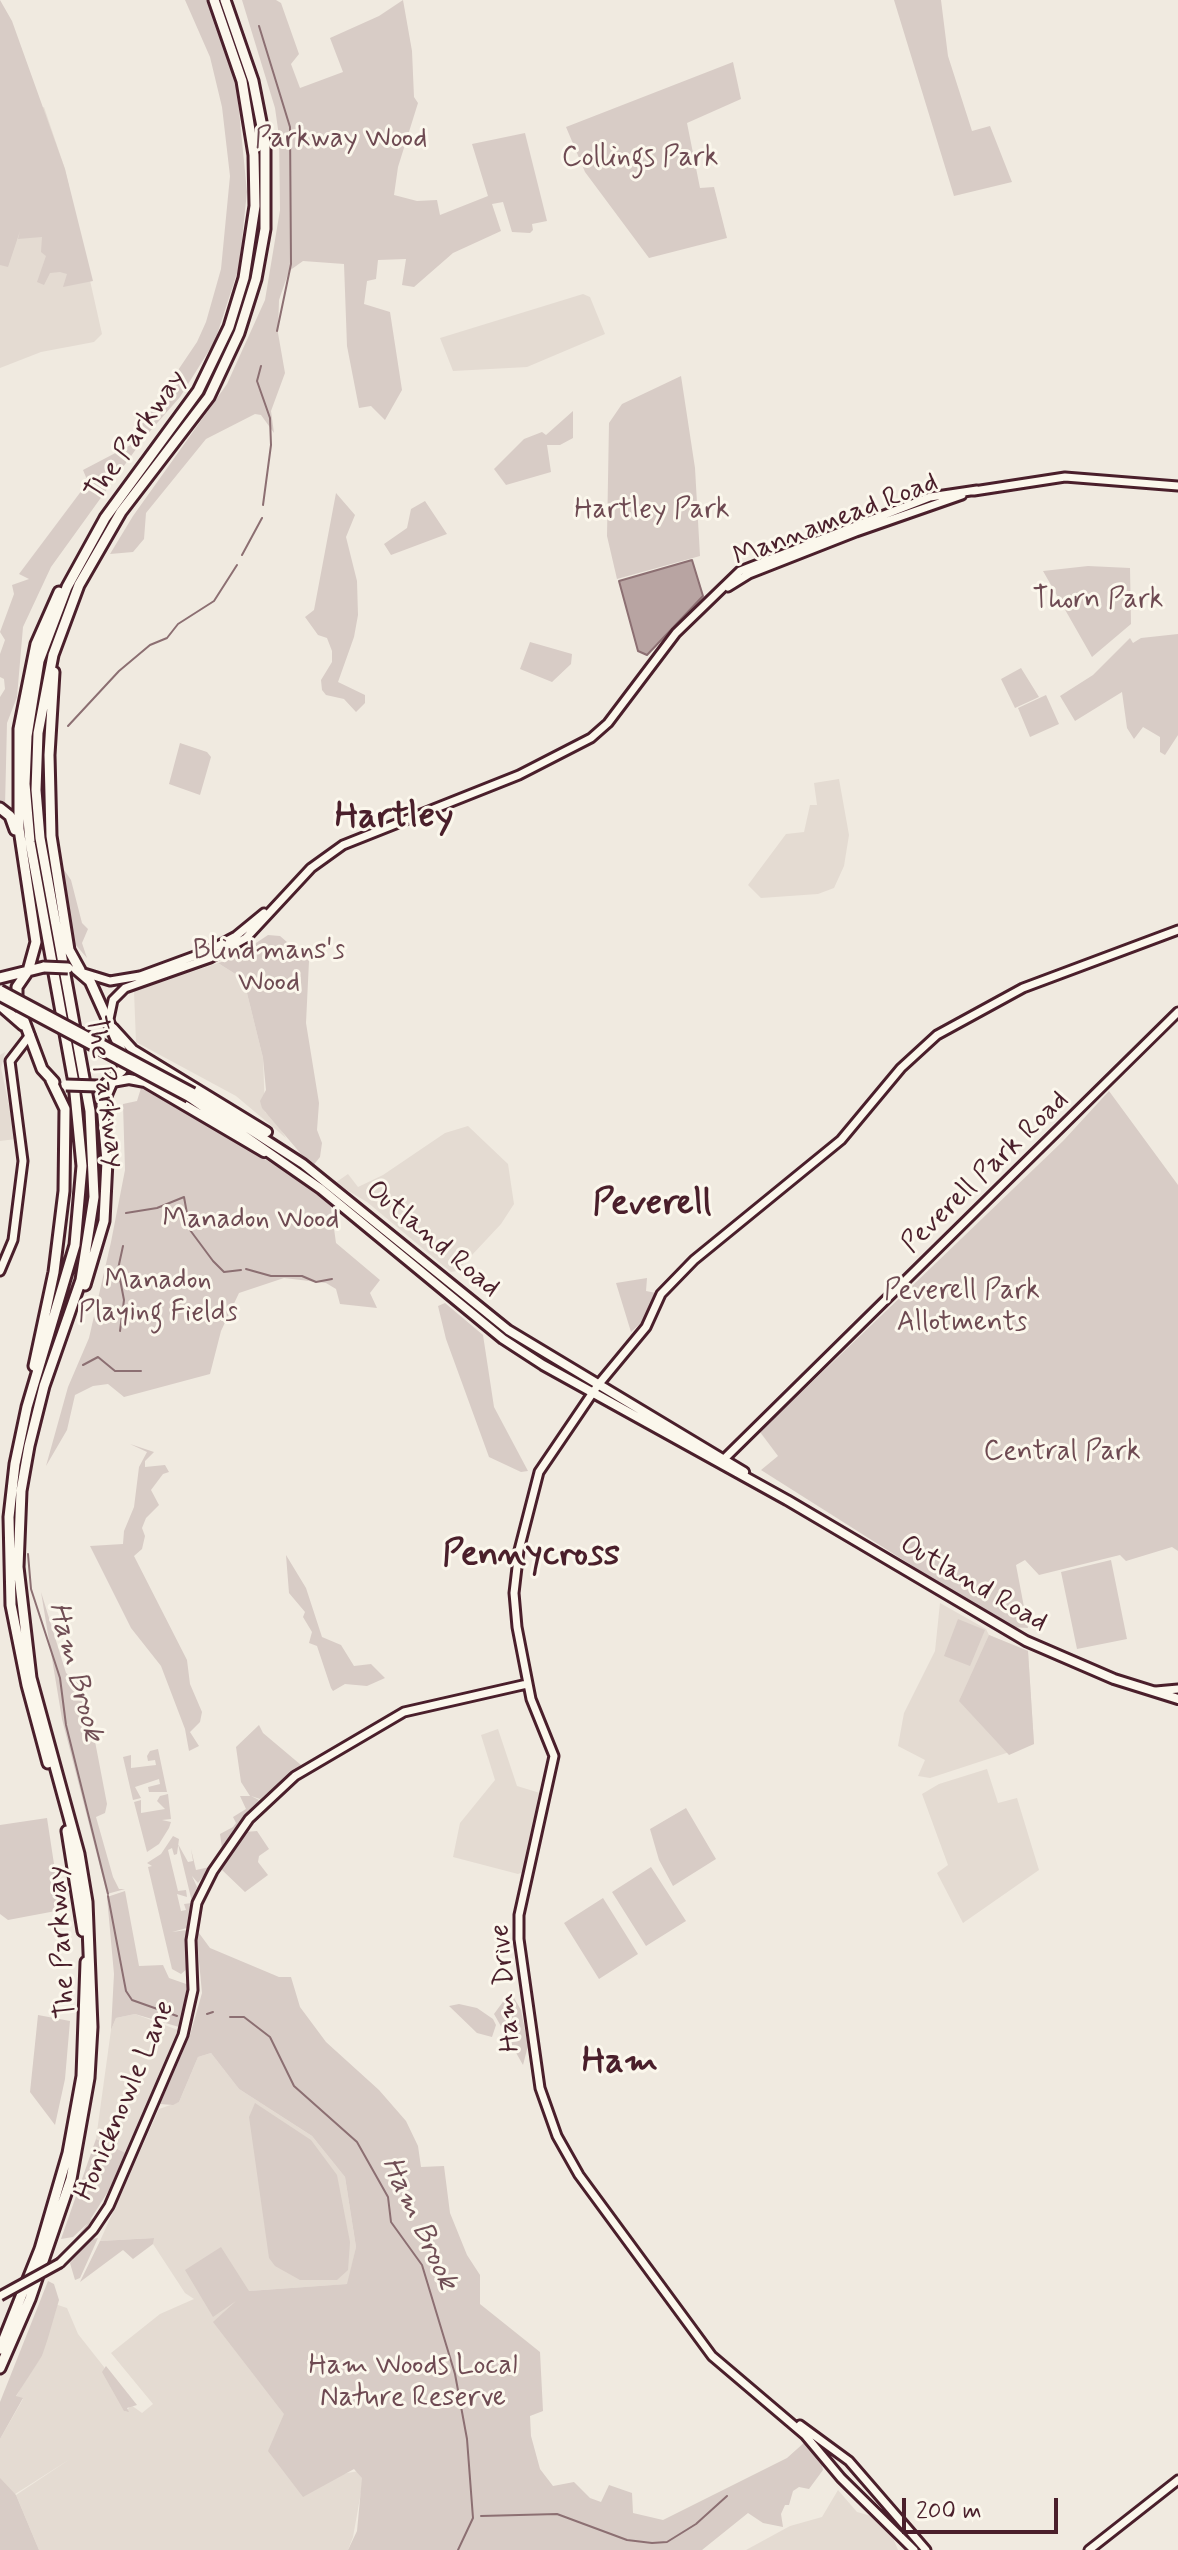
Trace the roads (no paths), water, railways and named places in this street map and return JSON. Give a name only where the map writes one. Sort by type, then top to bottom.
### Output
[{"type":"highway","name":"The Parkway","points":[[0,2349],[40,2249],[68,2153],[82,2076],[86,1990],[83,1927],[74,1864],[27,1685],[11,1605],[9,1517],[20,1437],[69,1270],[79,1218],[82,1166],[74,1083],[30,842],[25,784],[27,736],[45,640],[84,553],[105,518],[165,440],[209,372],[229,327],[249,256],[255,206],[252,130],[238,69],[214,0]]},
{"type":"highway","name":"The Parkway","points":[[0,2368],[30,2299],[71,2179],[89,2078],[92,1973],[87,1902],[79,1854],[31,1678],[18,1567],[24,1467],[44,1386],[88,1251],[94,1197],[94,1143],[44,867],[36,790],[44,695],[68,610],[106,535],[209,397],[239,333],[256,279],[265,229],[265,142],[253,81],[225,0]]},
{"type":"highway","points":[[23,865],[17,762],[29,669],[48,613],[88,540],[105,518]]},
{"type":"highway","points":[[64,1332],[73,1318],[104,1221],[108,1185],[102,1101],[122,1070],[123,1059],[110,1023],[69,950],[49,816],[52,694],[68,610]]},
{"type":"highway","points":[[0,808],[12,819],[36,942],[28,971],[18,984],[16,996],[39,1062],[65,1109],[64,1191],[54,1272],[20,1437]]},
{"type":"highway","points":[[0,978],[44,967],[82,971]]},
{"type":"highway","points":[[0,1005],[29,1033]]},
{"type":"highway","points":[[51,1080],[66,1085],[98,1086],[112,1082]]},
{"type":"main road","name":"Outland Road","points":[[0,993],[191,1095],[302,1169],[407,1246],[485,1314],[596,1389],[1026,1641],[1178,1702]]},
{"type":"main road","points":[[110,1023],[133,1050],[231,1107],[281,1142],[302,1169]]},
{"type":"main road","points":[[112,1082],[129,1079],[145,1082],[302,1169]]},
{"type":"street","name":"Mannamead Road","points":[[110,1023],[113,1000],[122,991],[210,958],[238,944],[311,868],[343,845],[519,775],[591,738],[608,723],[654,658],[712,596],[752,564],[855,529],[930,497],[1065,477],[1178,486]]},
{"type":"street","name":"Mannamead Road","points":[[82,971],[115,982],[163,967],[236,936],[279,902]]},
{"type":"street","name":"Ham Drive","points":[[914,2550],[790,2422],[723,2368],[579,2175],[549,2115],[535,2061],[519,1939],[519,1915],[554,1756],[527,1684],[514,1593],[523,1534],[539,1472],[596,1389],[646,1327],[669,1286],[694,1260],[841,1140],[901,1068],[937,1035],[1023,988],[1178,930]]},
{"type":"street","name":"Peverell Park Road","points":[[723,1461],[1178,1012]]},
{"type":"street","points":[[0,1271],[13,1240],[22,1181],[22,1146],[9,1066],[12,1056],[19,1051],[29,1033]]},
{"type":"street","points":[[19,1051],[39,1062]]},
{"type":"street","name":"Honicknowle Lane","points":[[0,2296],[60,2263],[93,2230],[109,2206],[177,2050],[191,2009],[191,1940],[198,1897],[249,1819],[295,1776],[404,1712],[527,1684]]},
{"type":"street","points":[[1150,1691],[1178,1689]]},
{"type":"street","name":"Ham Drive","points":[[790,2422],[826,2442],[849,2461],[926,2550]]},
{"type":"street","points":[[1089,2550],[1178,2480]]},
{"type":"waterway","points":[[259,26],[290,127],[291,264],[277,331]]},
{"type":"waterway","points":[[261,366],[257,381],[270,418],[271,445],[263,505]]},
{"type":"waterway","points":[[242,555],[262,518]]},
{"type":"waterway","points":[[68,726],[119,671],[150,645],[167,638],[178,624],[214,601],[237,565]]},
{"type":"waterway","points":[[126,1213],[157,1208],[184,1197],[190,1230],[213,1261],[224,1272],[241,1270]]},
{"type":"waterway","points":[[120,1331],[124,1300],[118,1269],[123,1246]]},
{"type":"waterway","points":[[246,1269],[271,1276],[302,1276],[316,1282],[332,1279]]},
{"type":"waterway","points":[[83,1365],[98,1357],[115,1371],[141,1371]]},
{"type":"waterway","name":"Ham Brook","points":[[28,1554],[31,1589],[60,1678],[66,1725],[108,1894]]},
{"type":"waterway","name":"Ham Brook","points":[[108,1896],[126,1991],[132,2000],[177,2016]]},
{"type":"waterway","points":[[207,2014],[213,2012]]},
{"type":"waterway","name":"Ham Brook","points":[[230,2017],[244,2017],[270,2037],[294,2086],[357,2142],[388,2197],[391,2222],[422,2265],[455,2374],[467,2439],[473,2518],[458,2550]]},
{"type":"waterway","points":[[481,2516],[557,2514],[627,2540],[667,2542],[696,2524],[727,2496]]},
{"type":"district","name":"Hartley","points":[[394,818]]},
{"type":"district","name":"Peverell","points":[[652,1205]]},
{"type":"district","name":"Pennycross","points":[[531,1556]]},
{"type":"district","name":"Ham","points":[[620,2063]]},
{"type":"park label","name":"Parkway Wood","points":[[341,140]]},
{"type":"park label","name":"Collings Park","points":[[640,159]]},
{"type":"park label","name":"Hartley Park","points":[[652,511]]},
{"type":"park label","name":"Thorn Park","points":[[1098,601]]},
{"type":"park label","name":"Blindmans's Wood","points":[[269,968]]},
{"type":"park label","name":"Manadon Wood","points":[[251,1221]]},
{"type":"park label","name":"Manadon Playing Fields","points":[[158,1298]]},
{"type":"park label","name":"Peverell Park Allotments","points":[[962,1308]]},
{"type":"park label","name":"Central Park","points":[[1062,1453]]},
{"type":"park label","name":"Ham Woods Local Nature Reserve","points":[[413,2383]]}]
